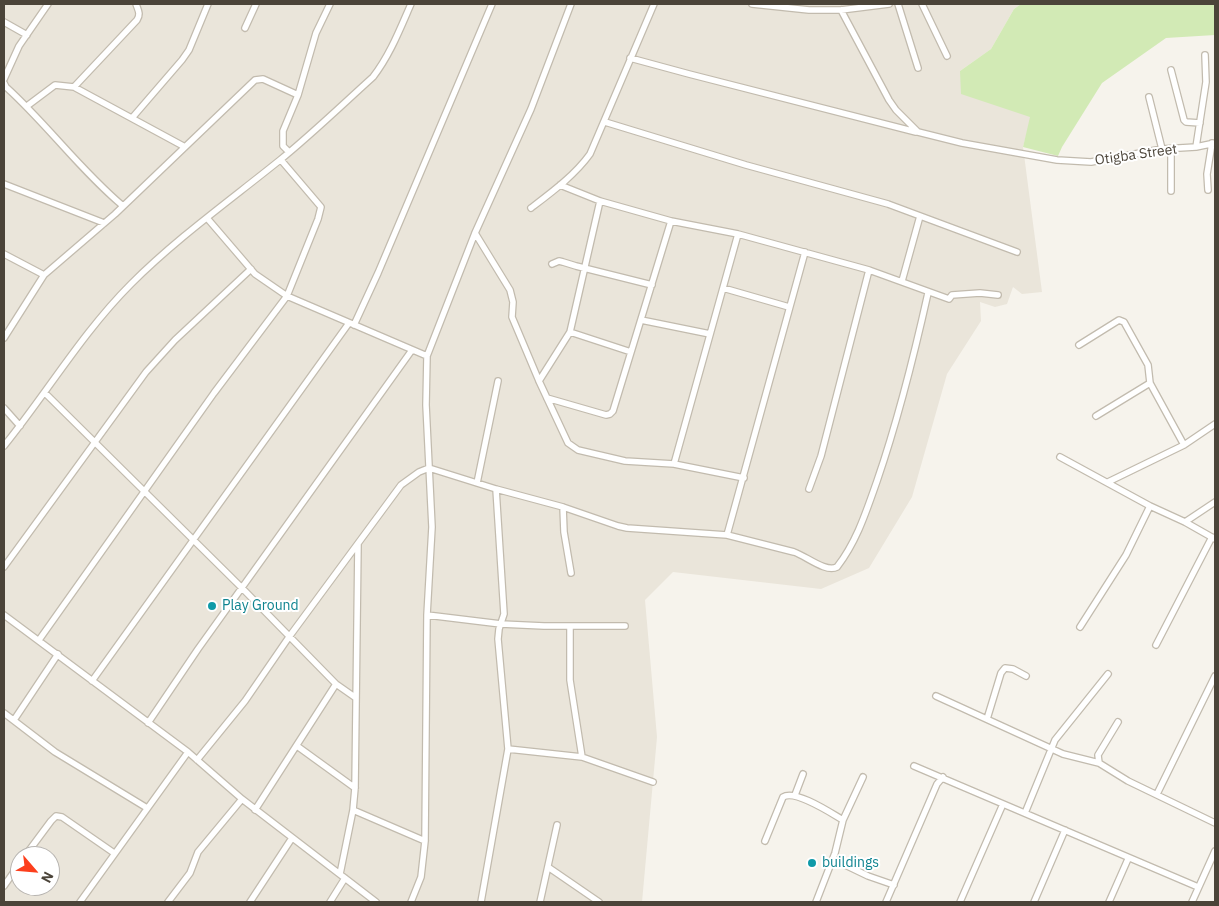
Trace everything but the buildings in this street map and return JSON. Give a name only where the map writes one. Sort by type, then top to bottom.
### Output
[{"type":"street","points":[[4,79],[19,46],[48,4]]},
{"type":"street","points":[[74,87],[137,20],[139,12],[136,4]]},
{"type":"street","points":[[132,118],[182,60],[191,45],[208,4]]},
{"type":"street","points":[[245,28],[256,4]]},
{"type":"street","points":[[289,152],[283,146],[283,132],[298,95],[316,33],[330,4]]},
{"type":"street","points":[[4,446],[116,300],[143,273],[207,218],[280,160],[373,77],[391,50],[411,4]]},
{"type":"street","points":[[92,681],[352,324],[378,274],[492,4]]},
{"type":"street","points":[[411,902],[421,876],[425,841],[427,615],[432,527],[426,405],[427,356],[475,233],[531,109],[571,4]]},
{"type":"street","points":[[531,208],[560,185],[585,162],[590,154],[654,4]]},
{"type":"street","points":[[752,4],[809,10],[841,10],[889,4]]},
{"type":"street","points":[[898,4],[918,68]]},
{"type":"street","points":[[922,4],[946,56]]},
{"type":"street","points":[[841,10],[889,100],[918,132]]},
{"type":"street","points":[[4,22],[26,35]]},
{"type":"street","points":[[1196,146],[1206,82],[1205,55]]},
{"type":"street","name":"Otigba Street","points":[[630,58],[962,143],[1057,160],[1091,162],[1162,149],[1214,143]]},
{"type":"street","points":[[1171,70],[1184,120],[1186,122],[1200,123]]},
{"type":"street","points":[[4,338],[44,275],[104,223],[255,80],[263,79],[298,95]]},
{"type":"street","points":[[4,83],[101,187],[122,206]]},
{"type":"street","points":[[27,106],[55,86],[74,87],[185,147]]},
{"type":"street","points":[[1149,97],[1162,149]]},
{"type":"street","points":[[605,122],[746,165],[888,204],[1017,252]]},
{"type":"street","points":[[1208,190],[1208,174],[1214,143]]},
{"type":"street","points":[[1171,149],[1171,191]]},
{"type":"street","points":[[39,640],[214,393],[286,296],[318,220],[321,207],[280,160]]},
{"type":"street","points":[[4,184],[104,223]]},
{"type":"street","points":[[560,185],[600,201],[671,221],[738,234],[869,270],[902,281],[928,293],[949,299],[952,295],[998,295]]},
{"type":"street","points":[[539,381],[570,332],[600,201]]},
{"type":"street","points":[[902,281],[920,216]]},
{"type":"street","points":[[207,218],[251,269],[286,296],[427,356]]},
{"type":"street","points":[[547,398],[606,415],[613,411],[671,221]]},
{"type":"street","points":[[475,233],[510,290],[513,302],[512,317],[568,443],[574,448],[625,461],[674,464],[744,478]]},
{"type":"street","points":[[674,464],[738,234]]},
{"type":"street","points":[[727,535],[805,252]]},
{"type":"street","points":[[4,254],[44,275]]},
{"type":"street","points":[[552,264],[558,261],[652,285]]},
{"type":"street","points":[[4,568],[146,372],[161,354],[251,269]]},
{"type":"street","points":[[809,489],[821,456],[869,270]]},
{"type":"street","points":[[723,288],[790,307]]},
{"type":"street","points":[[198,760],[245,701],[289,637],[401,485],[419,472],[430,468],[496,489],[563,507],[626,528],[727,535],[805,555],[827,568],[832,569],[836,567],[861,526],[888,448],[928,293]]},
{"type":"street","points":[[641,320],[710,334]]},
{"type":"street","points":[[1079,345],[1118,320],[1124,322],[1148,365],[1150,382],[1184,445]]},
{"type":"street","points":[[570,332],[631,352]]},
{"type":"street","points":[[148,723],[198,649],[412,350]]},
{"type":"street","points":[[477,483],[498,381]]},
{"type":"street","points":[[1096,416],[1150,382]]},
{"type":"street","points":[[44,393],[194,540],[336,684],[356,698]]},
{"type":"street","points":[[4,408],[20,426]]},
{"type":"street","points":[[1108,482],[1184,445],[1215,424]]},
{"type":"street","points":[[1060,458],[1108,482],[1118,490],[1214,538],[1156,645]]},
{"type":"street","points":[[483,901],[508,749],[498,639],[504,614],[496,489]]},
{"type":"street","points":[[1185,522],[1215,502]]},
{"type":"street","points":[[1080,627],[1126,555],[1150,506]]},
{"type":"street","points":[[563,507],[564,532],[571,573]]},
{"type":"street","points":[[340,874],[355,788],[358,544]]},
{"type":"street","points":[[4,614],[188,752],[255,810],[376,902]]},
{"type":"street","points":[[427,615],[501,624],[624,626]]},
{"type":"street","points":[[570,626],[570,680],[582,757]]},
{"type":"street","points":[[14,720],[58,654]]},
{"type":"street","points":[[987,719],[1001,673],[1005,668],[1013,669],[1026,676]]},
{"type":"street","points":[[1025,813],[1055,740],[1108,674]]},
{"type":"street","points":[[1157,794],[1215,676]]},
{"type":"street","points":[[255,810],[298,746],[336,684]]},
{"type":"street","points":[[936,696],[1063,754],[1100,763],[1128,781],[1215,822]]},
{"type":"street","points":[[4,713],[55,752],[147,808]]},
{"type":"street","points":[[1100,763],[1098,756],[1118,722]]},
{"type":"street","points":[[298,746],[355,788]]},
{"type":"street","points":[[508,749],[582,757],[653,782]]},
{"type":"street","points":[[80,902],[188,752]]},
{"type":"street","points":[[914,766],[1128,859],[1198,887]]},
{"type":"street","points":[[795,795],[804,774]]},
{"type":"street","points":[[816,902],[835,853],[843,820],[864,777]]},
{"type":"street","points":[[886,902],[937,784],[942,777]]},
{"type":"street","points":[[765,841],[784,797],[789,794],[824,808],[843,820]]},
{"type":"street","points":[[168,902],[190,873],[198,852],[242,799]]},
{"type":"street","points":[[960,902],[1003,804]]},
{"type":"street","points":[[352,810],[425,841]]},
{"type":"street","points":[[32,846],[56,816],[62,817],[114,853]]},
{"type":"street","points":[[540,902],[557,825]]},
{"type":"street","points":[[1034,902],[1065,830]]},
{"type":"street","points":[[250,902],[292,838]]},
{"type":"street","points":[[1192,902],[1215,851]]},
{"type":"street","points":[[835,853],[843,864]]},
{"type":"street","points":[[1109,902],[1128,859]]},
{"type":"street","points":[[831,863],[843,864],[868,876],[894,885]]},
{"type":"street","points":[[548,867],[599,902]]},
{"type":"street","points":[[330,902],[345,878]]},
{"type":"shaded area","points":[[4,4],[1021,4],[1014,9],[991,49],[960,71],[1031,117],[1023,147],[1042,292],[1022,294],[1013,287],[1007,304],[995,307],[980,302],[981,321],[947,374],[912,497],[869,568],[821,589],[673,572],[645,600],[657,737],[642,902],[4,902]]},
{"type":"green space","points":[[1021,4],[1215,4],[1215,35],[1166,38],[1102,83],[1058,156],[1023,147],[1030,117],[961,94],[960,71],[991,49],[1014,9]]},
{"type":"place","name":"Play Ground","points":[[212,606]]},
{"type":"place","name":"buildings","points":[[812,863]]}]
